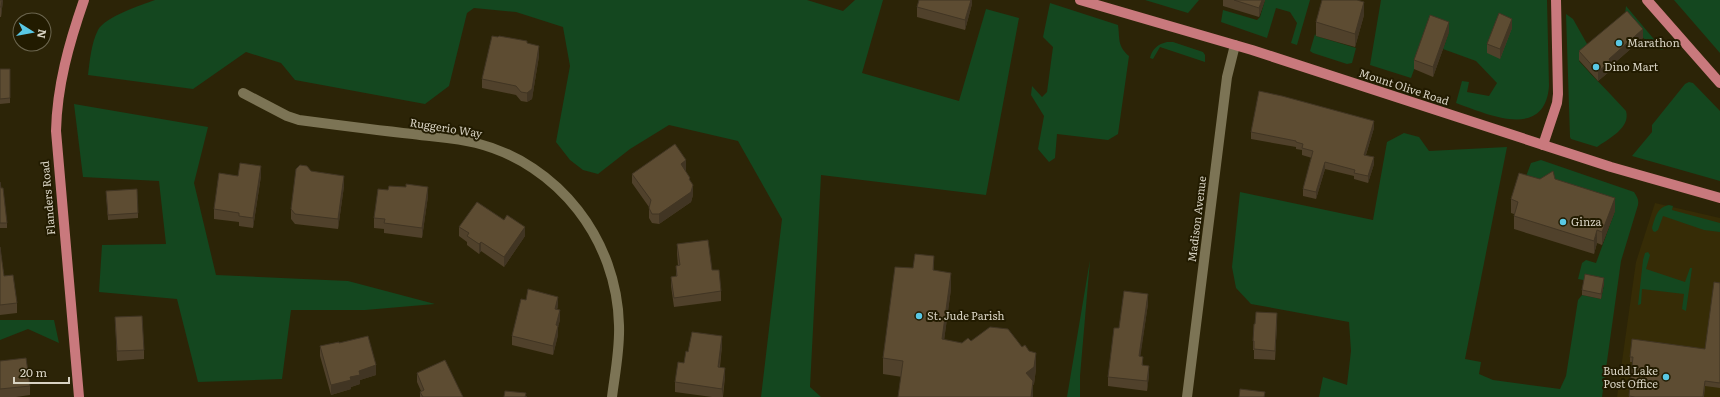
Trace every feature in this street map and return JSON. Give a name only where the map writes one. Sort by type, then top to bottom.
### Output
[{"type":"main road","name":"Flanders Road","points":[[79,397],[58,176],[56,131],[57,103],[62,73],[84,0]]},
{"type":"main road","name":"Mount Olive Road","points":[[1080,0],[1235,45],[1611,167],[1720,198]]},
{"type":"main road","points":[[1543,145],[1556,107],[1558,94],[1556,0]]},
{"type":"main road","points":[[1647,0],[1720,83]]},
{"type":"street","name":"Madison Avenue","points":[[1187,397],[1227,77],[1235,45]]},
{"type":"street","name":"Ruggerio Way","points":[[243,92],[282,114],[299,120],[476,143],[514,157],[542,174],[577,207],[592,229],[604,254],[613,279],[616,292],[619,326],[612,397]]},
{"type":"shaded area","points":[[1655,203],[1720,218],[1720,397],[1617,397],[1636,262]]},
{"type":"green space","points":[[155,0],[807,0],[843,11],[855,0],[883,0],[862,73],[959,101],[986,9],[1019,18],[986,195],[821,175],[810,387],[821,397],[761,397],[782,219],[738,141],[669,125],[630,149],[598,174],[583,170],[570,160],[556,142],[570,66],[563,27],[516,12],[474,8],[467,13],[449,86],[425,104],[295,80],[281,63],[246,52],[193,89],[88,75],[94,41],[98,30],[102,25],[115,16]]},
{"type":"green space","points":[[1145,0],[1199,0],[1188,13]]},
{"type":"green space","points":[[1265,0],[1310,0],[1297,45],[1291,43],[1297,23],[1290,12],[1276,8],[1267,38],[1221,22],[1223,10],[1257,20],[1260,17]]},
{"type":"green space","points":[[1381,0],[1547,0],[1549,86],[1545,103],[1537,113],[1526,118],[1513,119],[1483,113],[1456,103],[1462,81],[1469,82],[1467,92],[1489,96],[1497,83],[1476,61],[1443,49],[1449,32],[1430,25],[1411,78],[1370,65]]},
{"type":"green space","points":[[1674,0],[1720,0],[1720,53]]},
{"type":"green space","points":[[1050,3],[1118,25],[1122,49],[1129,56],[1118,134],[1108,140],[1057,134],[1055,158],[1049,162],[1038,149],[1044,116],[1031,95],[1032,86],[1042,97],[1047,92],[1053,47],[1043,37]]},
{"type":"green space","points":[[1626,6],[1663,50],[1652,45],[1638,32],[1625,14]]},
{"type":"green space","points":[[1566,14],[1573,19],[1591,51],[1579,61],[1626,111],[1627,117],[1622,128],[1597,147],[1571,139],[1570,137]]},
{"type":"green space","points":[[1315,34],[1316,36],[1356,48],[1352,63],[1347,64],[1310,51]]},
{"type":"green space","points":[[1167,42],[1173,42],[1203,52],[1205,55],[1205,62],[1160,47],[1153,59],[1150,58],[1156,47]]},
{"type":"green space","points":[[1689,82],[1693,83],[1720,111],[1720,181],[1632,156],[1652,132],[1652,125],[1685,84]]},
{"type":"green space","points":[[74,104],[208,127],[194,183],[216,275],[348,281],[435,304],[365,310],[291,310],[282,379],[198,382],[177,299],[99,292],[102,245],[166,244],[159,181],[83,177]]},
{"type":"green space","points":[[1404,133],[1419,137],[1429,151],[1507,147],[1465,359],[1481,362],[1479,374],[1493,380],[1560,389],[1566,376],[1578,300],[1582,295],[1601,299],[1604,284],[1578,279],[1582,263],[1586,260],[1596,263],[1615,211],[1522,187],[1531,163],[1541,160],[1634,192],[1638,200],[1638,205],[1621,261],[1602,397],[1319,397],[1323,377],[1347,385],[1351,351],[1349,322],[1251,304],[1236,288],[1232,267],[1240,192],[1373,220],[1387,142]]},
{"type":"green space","points":[[1669,205],[1673,206],[1672,210],[1720,223],[1720,232],[1704,230],[1663,216],[1658,230],[1655,232],[1653,231],[1652,228],[1657,214],[1662,208]]},
{"type":"green space","points":[[1648,252],[1650,255],[1646,269],[1685,282],[1690,268],[1692,268],[1686,311],[1682,309],[1684,294],[1642,289],[1641,304],[1638,305],[1643,260],[1645,253]]},
{"type":"green space","points":[[1090,260],[1080,376],[1080,397],[1067,397]]},
{"type":"green space","points":[[0,320],[54,320],[59,343],[28,329],[0,340]]},
{"type":"building","points":[[0,0],[2,0],[1,7],[0,7]]},
{"type":"building","points":[[919,0],[971,0],[965,20],[917,7]]},
{"type":"building","points":[[1234,0],[1262,0],[1259,8]]},
{"type":"building","points":[[1322,0],[1357,0],[1364,2],[1355,34],[1316,22]]},
{"type":"building","points":[[1627,11],[1643,29],[1609,59],[1610,61],[1598,72],[1579,51]]},
{"type":"building","points":[[1499,13],[1512,19],[1500,49],[1487,44]]},
{"type":"building","points":[[1430,15],[1449,22],[1433,67],[1414,60]]},
{"type":"building","points":[[492,36],[527,41],[527,43],[539,46],[532,89],[527,93],[521,92],[516,86],[482,79]]},
{"type":"building","points":[[0,69],[10,69],[10,98],[0,99]]},
{"type":"building","points":[[1259,91],[1374,121],[1364,155],[1374,157],[1368,176],[1354,173],[1355,170],[1325,162],[1316,192],[1303,189],[1313,151],[1302,148],[1303,144],[1296,141],[1251,132]]},
{"type":"building","points":[[675,144],[686,160],[681,164],[693,185],[691,192],[659,214],[652,214],[649,208],[651,200],[632,174]]},
{"type":"building","points":[[240,163],[261,166],[253,218],[239,216],[239,213],[214,209],[219,173],[238,176]]},
{"type":"building","points":[[300,165],[307,166],[311,171],[344,176],[338,219],[295,214],[291,209],[296,169]]},
{"type":"building","name":"Ginza","points":[[1553,171],[1555,179],[1615,198],[1602,232],[1597,230],[1594,241],[1514,216],[1518,202],[1511,199],[1519,173],[1540,179]]},
{"type":"building","points":[[0,182],[1,188],[3,188],[7,223],[0,223]]},
{"type":"building","points":[[406,184],[428,187],[422,228],[384,223],[385,219],[374,218],[378,189],[388,190],[389,186],[406,187]]},
{"type":"building","points":[[137,189],[138,213],[108,215],[106,191]]},
{"type":"building","points":[[477,202],[504,220],[507,215],[525,227],[504,257],[481,242],[479,244],[467,236],[469,233],[459,227]]},
{"type":"building","points":[[708,240],[712,270],[719,270],[721,291],[674,298],[671,277],[677,276],[676,266],[680,265],[677,244]]},
{"type":"building","points":[[0,247],[4,276],[13,275],[17,303],[0,305]]},
{"type":"building","name":"St. Jude Parish","points":[[915,254],[934,256],[933,270],[951,273],[942,339],[962,343],[968,338],[971,341],[990,327],[1008,329],[1022,347],[1025,345],[1029,351],[1036,353],[1034,367],[1026,373],[1033,381],[1031,397],[898,397],[903,361],[883,358],[895,267],[913,268]]},
{"type":"building","points":[[1585,274],[1604,278],[1601,294],[1582,290]]},
{"type":"building","points":[[1714,282],[1720,283],[1720,383],[1705,381],[1703,397],[1629,396],[1633,357],[1630,357],[1632,339],[1705,349]]},
{"type":"building","points":[[528,289],[558,297],[555,309],[560,310],[553,346],[512,336],[521,299],[526,300]]},
{"type":"building","points":[[1124,291],[1148,294],[1139,356],[1143,357],[1142,365],[1149,366],[1147,381],[1108,377],[1114,328],[1119,328]]},
{"type":"building","points":[[1256,312],[1277,313],[1275,351],[1254,349],[1253,341]]},
{"type":"building","points":[[142,316],[144,350],[117,351],[115,317]]},
{"type":"building","points":[[692,332],[722,336],[718,367],[725,368],[722,389],[675,382],[678,362],[684,363]]},
{"type":"building","points":[[368,336],[376,365],[359,371],[360,375],[350,377],[351,380],[331,385],[320,346]]},
{"type":"building","points":[[26,358],[30,386],[0,389],[0,361]]},
{"type":"building","points":[[445,360],[463,397],[423,397],[420,392],[424,390],[417,373]]},
{"type":"building","points":[[1240,389],[1265,392],[1264,397],[1239,397]]},
{"type":"building","points":[[505,391],[526,393],[525,397],[504,397]]},
{"type":"place","name":"Marathon","points":[[1619,43]]},
{"type":"place","name":"Dino Mart","points":[[1596,67]]},
{"type":"place","name":"Ginza","points":[[1563,222]]},
{"type":"place","name":"St. Jude Parish","points":[[919,316]]},
{"type":"place","name":"Budd Lake Post Office","points":[[1666,377]]}]
